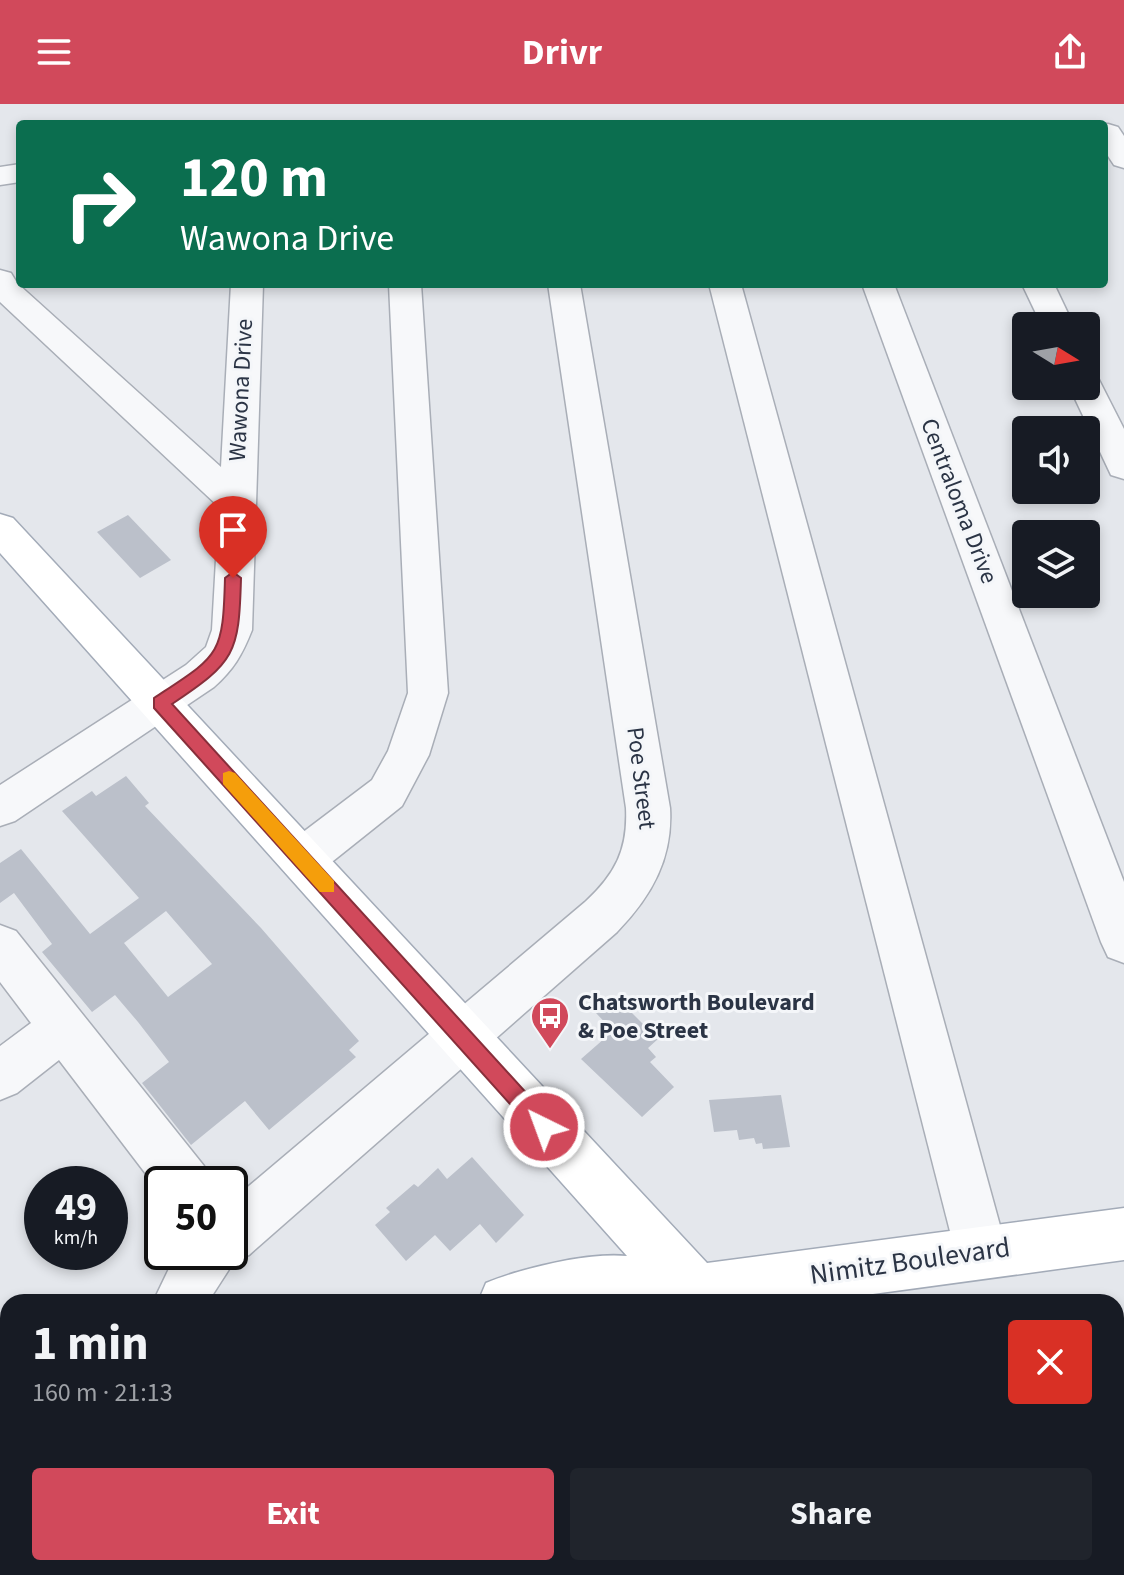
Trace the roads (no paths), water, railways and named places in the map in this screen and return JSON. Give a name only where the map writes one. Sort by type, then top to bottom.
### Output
[{"type":"main road","points":[[0,528],[693,1294]]},
{"type":"main road","name":"Nimitz Boulevard","points":[[721,1294],[981,1251],[1124,1234]]},
{"type":"main road","name":"Nimitz Boulevard","points":[[545,1294],[609,1281],[676,1294]]},
{"type":"street","points":[[1112,132],[1124,159]]},
{"type":"street","points":[[16,262],[5,267],[0,278],[16,299],[235,501]]},
{"type":"street","name":"Wawona Drive","points":[[0,808],[212,667],[228,643],[247,288]]},
{"type":"street","points":[[302,859],[387,793],[408,755],[428,693],[405,288]]},
{"type":"street","name":"Poe Street","points":[[248,1221],[464,1038],[626,893],[641,868],[649,842],[648,808],[565,288]]},
{"type":"street","points":[[726,288],[981,1251]]},
{"type":"street","name":"Centraloma Drive","points":[[879,288],[1124,942]]},
{"type":"street","points":[[1040,288],[1051,312]]},
{"type":"street","points":[[1093,400],[1124,466]]},
{"type":"street","points":[[0,946],[172,1166]]},
{"type":"street","points":[[0,1076],[62,1029]]},
{"type":"street","points":[[184,1294],[197,1270]]},
{"type":"place","name":"Chatsworth Boulevard & Poe Street","points":[[550,1050]]}]
